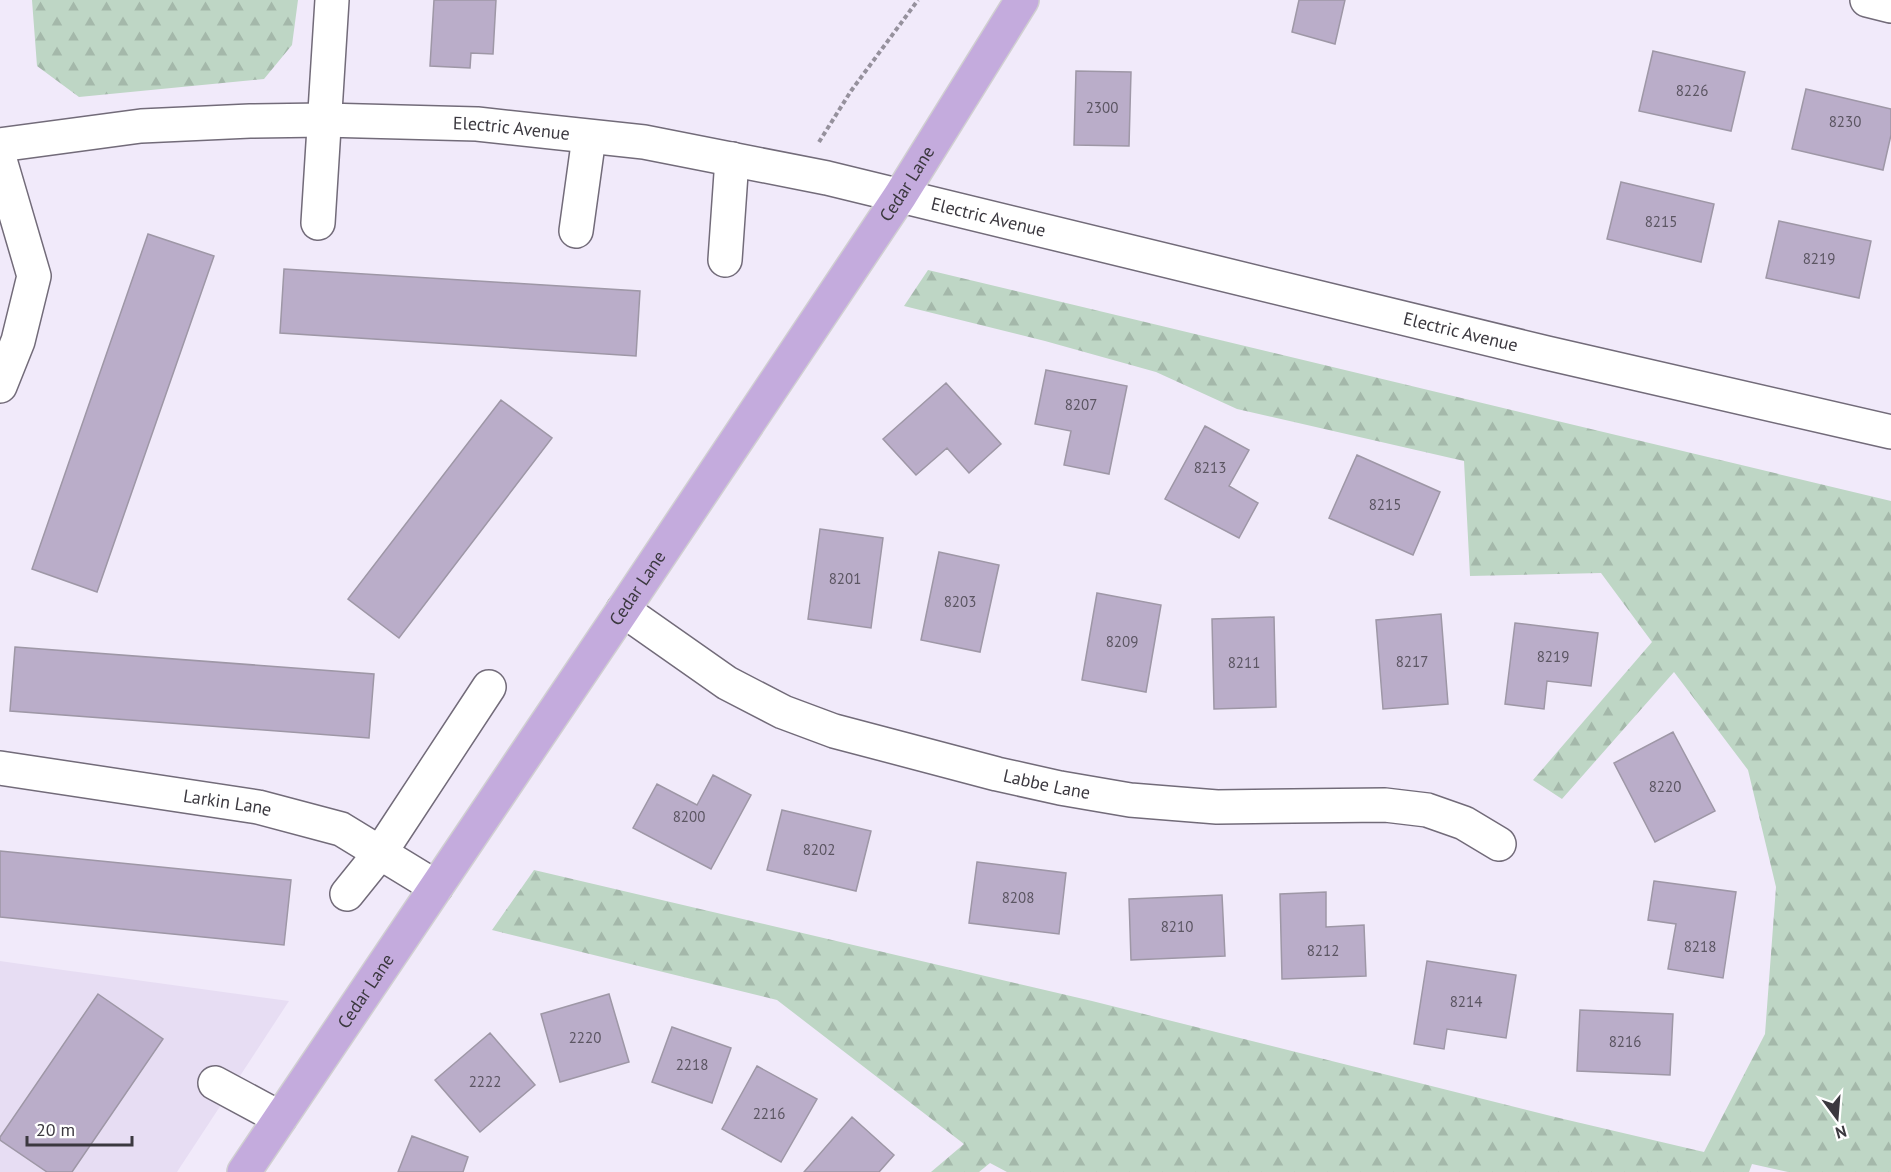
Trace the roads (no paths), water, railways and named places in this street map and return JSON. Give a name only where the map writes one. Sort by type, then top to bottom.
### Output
[{"type":"main road","name":"Cedar Lane","points":[[244,1172],[900,196],[1022,0]]},
{"type":"street","points":[[318,223],[332,0]]},
{"type":"street","points":[[1868,0],[1891,6]]},
{"type":"street","name":"Electric Avenue","points":[[0,145],[141,126],[324,120],[477,124],[644,142],[827,178],[1529,349],[1891,432]]},
{"type":"street","points":[[576,231],[589,136]]},
{"type":"street","points":[[725,260],[732,159]]},
{"type":"street","points":[[0,160],[34,276],[18,341],[0,386]]},
{"type":"street","name":"Labbe Lane","points":[[623,610],[727,683],[783,712],[834,731],[997,774],[1130,800],[1217,807],[1385,806],[1427,810],[1464,823],[1499,844]]},
{"type":"street","points":[[347,894],[380,853],[489,687]]},
{"type":"street","name":"Larkin Lane","points":[[0,768],[258,807],[341,829],[436,887]]},
{"type":"street","points":[[215,1083],[280,1118]]}]
